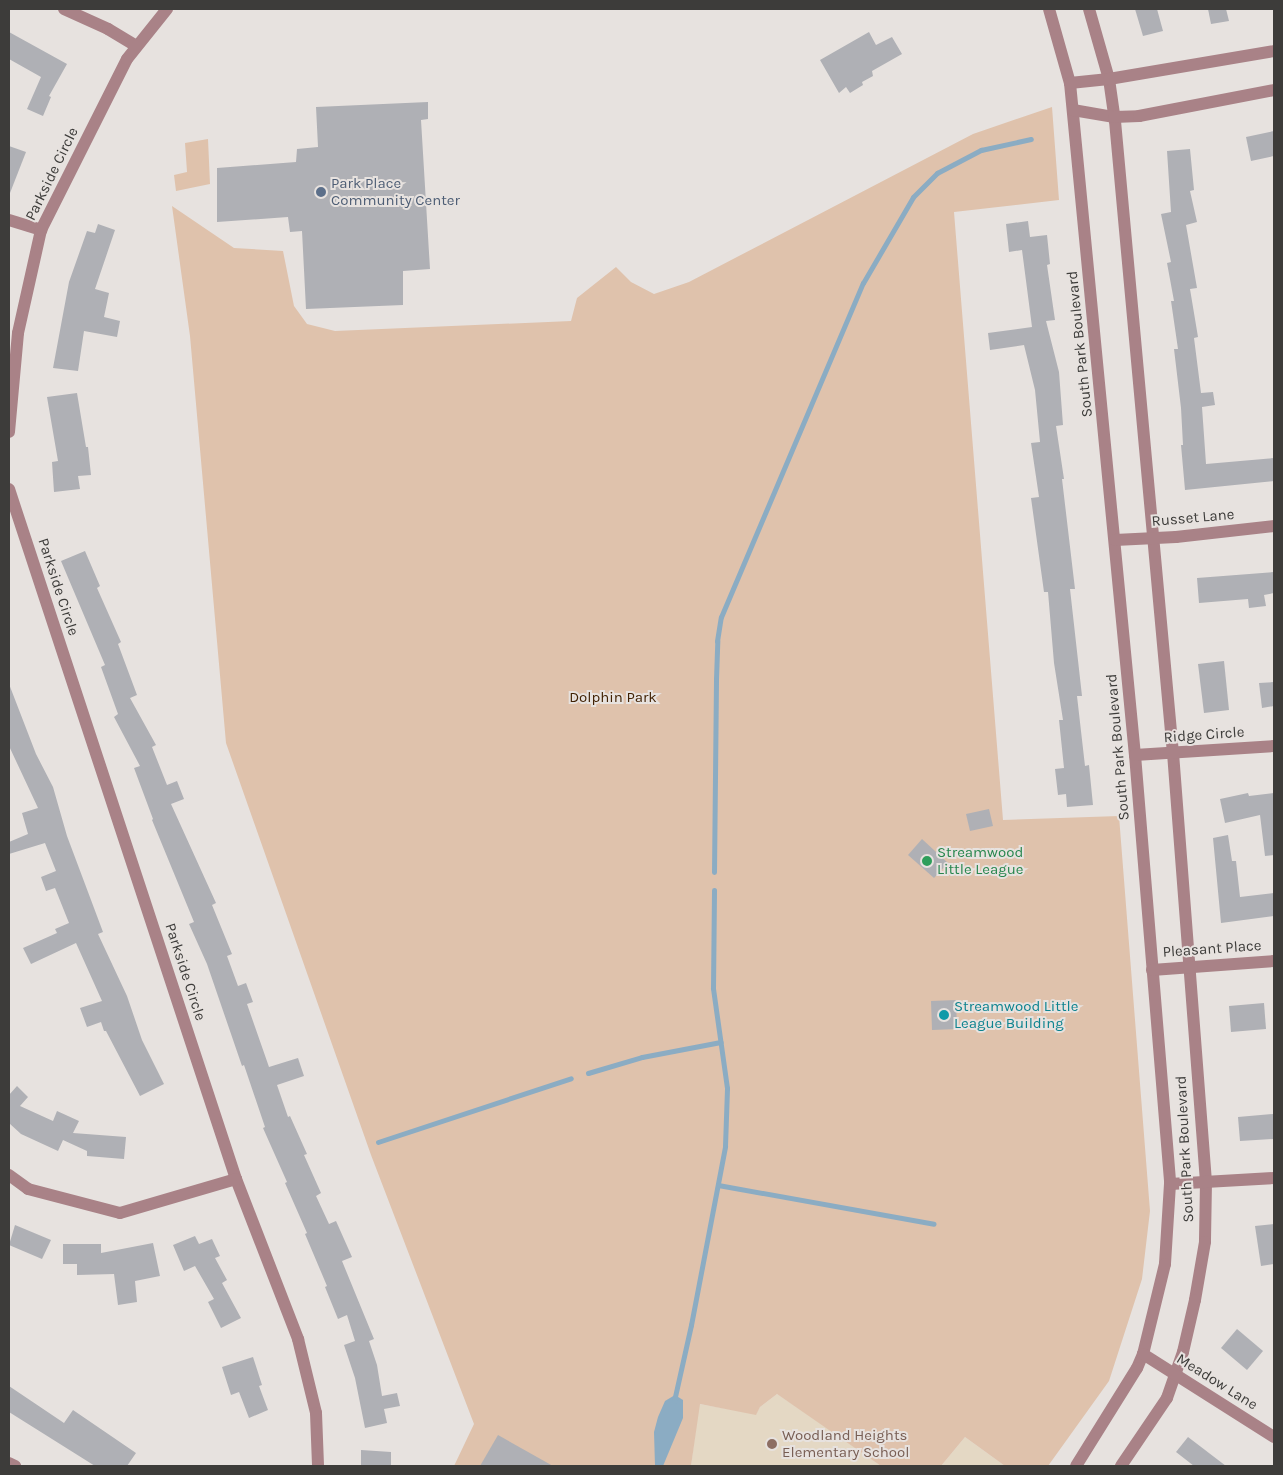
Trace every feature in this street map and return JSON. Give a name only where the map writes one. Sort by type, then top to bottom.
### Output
[{"type":"street","points":[[64,9],[108,29],[136,46]]},
{"type":"street","name":"Parkside Circle","points":[[9,432],[18,333],[41,230],[123,68],[136,46],[167,9]]},
{"type":"street","name":"South Park Boulevard","points":[[1049,9],[1070,83],[1073,110],[1116,540],[1170,1184],[1165,1264],[1143,1354],[1132,1376],[1076,1466]]},
{"type":"street","name":"South Park Boulevard","points":[[1089,9],[1109,79],[1114,117],[1173,753],[1206,1182],[1205,1242],[1190,1325],[1167,1398],[1121,1466]]},
{"type":"street","points":[[1070,83],[1109,79],[1274,51]]},
{"type":"street","points":[[1073,110],[1114,117],[1139,116],[1274,90]]},
{"type":"street","points":[[9,220],[41,230]]},
{"type":"street","name":"Parkside Circle","points":[[9,489],[236,1179],[298,1339],[309,1376],[318,1432],[318,1466]]},
{"type":"street","name":"Russet Lane","points":[[1116,540],[1274,526]]},
{"type":"street","name":"Ridge Circle","points":[[1135,755],[1274,746]]},
{"type":"street","name":"Pleasant Place","points":[[1152,970],[1274,961]]},
{"type":"street","points":[[9,1175],[28,1189],[120,1213],[236,1179]]},
{"type":"street","points":[[1170,1184],[1274,1178]]},
{"type":"street","name":"Meadow Lane","points":[[1143,1354],[1274,1437]]},
{"type":"street","points":[[9,1463],[15,1466]]},
{"type":"shaded area","name":"Woodland Heights Elementary School","points":[[777,1394],[881,1466],[691,1466],[699,1404],[756,1414],[760,1407]]},
{"type":"shaded area","name":"Woodland Heights Elementary School","points":[[965,1437],[1005,1466],[941,1466]]},
{"type":"green space","name":"Dolphin Park","points":[[1052,107],[1059,200],[954,212],[1003,820],[1119,816],[1150,1211],[1142,1279],[1109,1381],[1048,1466],[1005,1466],[965,1437],[941,1466],[881,1466],[777,1394],[760,1407],[756,1415],[700,1404],[691,1466],[454,1466],[474,1424],[371,1155],[226,743],[190,336],[172,206],[234,248],[283,251],[294,306],[307,324],[335,331],[571,321],[577,298],[616,267],[631,282],[654,294],[689,282],[973,134]]},
{"type":"green space","points":[[208,139],[210,184],[176,191],[174,175],[187,172],[185,143]]},
{"type":"water","points":[[675,1395],[683,1400],[683,1418],[663,1466],[655,1466],[654,1432],[658,1417],[665,1401]]},
{"type":"building","points":[[1135,9],[1157,9],[1163,31],[1143,36]]},
{"type":"building","points":[[1208,9],[1226,9],[1229,21],[1211,24]]},
{"type":"building","points":[[9,32],[67,64],[49,96],[51,97],[43,116],[27,109],[41,77],[9,59]]},
{"type":"building","points":[[869,32],[876,45],[892,37],[902,54],[872,71],[873,76],[862,82],[863,85],[850,93],[846,87],[839,93],[820,60]]},
{"type":"building","name":"Park Place Community Center","points":[[428,102],[428,119],[421,120],[430,269],[403,271],[403,305],[306,309],[302,231],[290,232],[288,217],[217,222],[217,168],[296,162],[297,149],[318,147],[316,107]]},
{"type":"building","points":[[1274,131],[1274,156],[1251,161],[1246,137]]},
{"type":"building","points":[[9,146],[26,152],[10,193],[9,193]]},
{"type":"building","points":[[1190,149],[1194,190],[1190,191],[1197,222],[1186,225],[1197,288],[1190,289],[1198,337],[1194,338],[1201,393],[1213,392],[1215,405],[1202,407],[1206,464],[1274,458],[1274,481],[1185,490],[1181,445],[1183,445],[1181,408],[1174,349],[1178,349],[1171,301],[1174,301],[1167,263],[1171,262],[1161,214],[1171,212],[1167,151]]},
{"type":"building","points":[[1028,221],[1030,237],[1047,235],[1050,264],[1047,265],[1055,320],[1046,321],[1059,372],[1063,425],[1056,426],[1064,479],[1062,479],[1075,589],[1070,589],[1082,696],[1077,696],[1085,766],[1089,765],[1093,805],[1067,807],[1066,794],[1058,795],[1055,769],[1064,768],[1059,720],[1063,720],[1054,663],[1048,592],[1044,592],[1031,498],[1039,497],[1031,443],[1040,442],[1035,390],[1024,345],[990,350],[988,333],[1032,327],[1022,250],[1009,252],[1006,224]]},
{"type":"building","points":[[98,224],[115,230],[95,289],[109,293],[104,317],[120,321],[117,337],[84,331],[78,371],[53,368],[69,282],[87,231],[95,233]]},
{"type":"building","points":[[77,393],[86,447],[88,447],[91,475],[78,476],[80,489],[54,492],[52,462],[58,461],[47,397]]},
{"type":"building","points":[[85,551],[100,586],[97,588],[121,642],[118,644],[137,695],[130,698],[156,745],[152,747],[167,785],[177,781],[184,799],[171,804],[216,903],[212,905],[232,954],[227,956],[238,986],[246,983],[253,1002],[247,1004],[269,1067],[298,1058],[304,1076],[277,1085],[288,1117],[290,1116],[307,1154],[304,1155],[321,1193],[316,1196],[329,1224],[336,1221],[352,1257],[342,1261],[374,1339],[369,1341],[377,1365],[382,1396],[397,1393],[400,1406],[384,1409],[387,1423],[365,1428],[355,1378],[344,1345],[355,1341],[347,1315],[338,1319],[325,1287],[327,1286],[305,1234],[307,1233],[285,1183],[287,1182],[263,1128],[265,1127],[244,1065],[242,1066],[207,964],[189,924],[194,922],[152,820],[134,768],[140,766],[114,717],[118,714],[101,667],[105,665],[61,561]]},
{"type":"building","points":[[1274,572],[1274,593],[1264,595],[1266,606],[1249,608],[1248,599],[1199,603],[1197,578]]},
{"type":"building","points":[[1224,661],[1229,710],[1204,713],[1198,664]]},
{"type":"building","points":[[1274,682],[1274,706],[1262,708],[1259,683]]},
{"type":"building","points":[[9,684],[36,754],[53,787],[67,836],[103,932],[98,934],[127,996],[142,1040],[164,1084],[140,1096],[106,1031],[104,1031],[101,1022],[87,1027],[80,1008],[102,1001],[76,943],[31,964],[23,948],[57,933],[55,929],[69,923],[55,888],[46,891],[41,877],[56,871],[45,843],[9,854],[9,842],[28,834],[22,813],[38,808],[9,746]]},
{"type":"building","points":[[1248,793],[1249,796],[1274,793],[1274,855],[1265,856],[1260,815],[1225,823],[1220,799]]},
{"type":"building","points":[[989,809],[993,826],[970,831],[966,814]]},
{"type":"building","points":[[1228,835],[1232,861],[1236,861],[1240,897],[1274,893],[1274,916],[1221,923],[1213,838]]},
{"type":"building","name":"Streamwood Little League","points":[[922,839],[948,863],[934,878],[908,855]]},
{"type":"building","name":"Streamwood Little League Building","points":[[956,1000],[957,1029],[932,1030],[931,1001]]},
{"type":"building","points":[[1264,1003],[1266,1029],[1231,1032],[1229,1006]]},
{"type":"building","points":[[17,1086],[28,1097],[20,1106],[53,1121],[57,1111],[79,1121],[73,1133],[126,1137],[124,1159],[87,1156],[87,1151],[63,1140],[58,1151],[21,1134],[9,1123],[9,1095]]},
{"type":"building","points":[[1273,1114],[1274,1139],[1240,1141],[1238,1117]]},
{"type":"building","points":[[1274,1224],[1274,1264],[1261,1266],[1255,1226]]},
{"type":"building","points":[[15,1225],[51,1240],[42,1259],[9,1245]]},
{"type":"building","points":[[195,1236],[199,1244],[212,1239],[220,1256],[215,1258],[227,1280],[222,1283],[241,1318],[221,1328],[208,1302],[214,1299],[195,1266],[184,1271],[173,1245]]},
{"type":"building","points":[[153,1243],[160,1276],[135,1281],[137,1302],[118,1305],[114,1274],[77,1275],[77,1264],[63,1264],[63,1244],[101,1244],[101,1253]]},
{"type":"building","points":[[1237,1329],[1263,1351],[1247,1370],[1221,1348]]},
{"type":"building","points":[[253,1357],[262,1385],[259,1386],[268,1410],[249,1418],[239,1392],[231,1395],[222,1367]]},
{"type":"building","points":[[9,1386],[64,1423],[73,1410],[136,1453],[127,1466],[95,1466],[9,1412]]},
{"type":"building","points":[[498,1435],[553,1466],[480,1466]]},
{"type":"building","points":[[1188,1437],[1226,1466],[1194,1466],[1176,1452]]},
{"type":"building","points":[[361,1450],[391,1452],[391,1466],[361,1466]]},
{"type":"waterway","points":[[714,872],[717,641],[721,617],[863,283],[913,197],[937,173],[981,150],[1031,139]]},
{"type":"waterway","points":[[674,1401],[691,1325],[725,1146],[727,1088],[713,988],[714,890]]},
{"type":"waterway","points":[[588,1073],[642,1057],[721,1042]]},
{"type":"waterway","points":[[378,1142],[571,1078]]},
{"type":"waterway","points":[[718,1185],[934,1224]]},
{"type":"place","name":"Park Place Community Center","points":[[321,192]]},
{"type":"place","name":"Streamwood Little League","points":[[927,861]]},
{"type":"place","name":"Streamwood Little League Building","points":[[944,1015]]},
{"type":"place","name":"Woodland Heights Elementary School","points":[[772,1444]]}]
